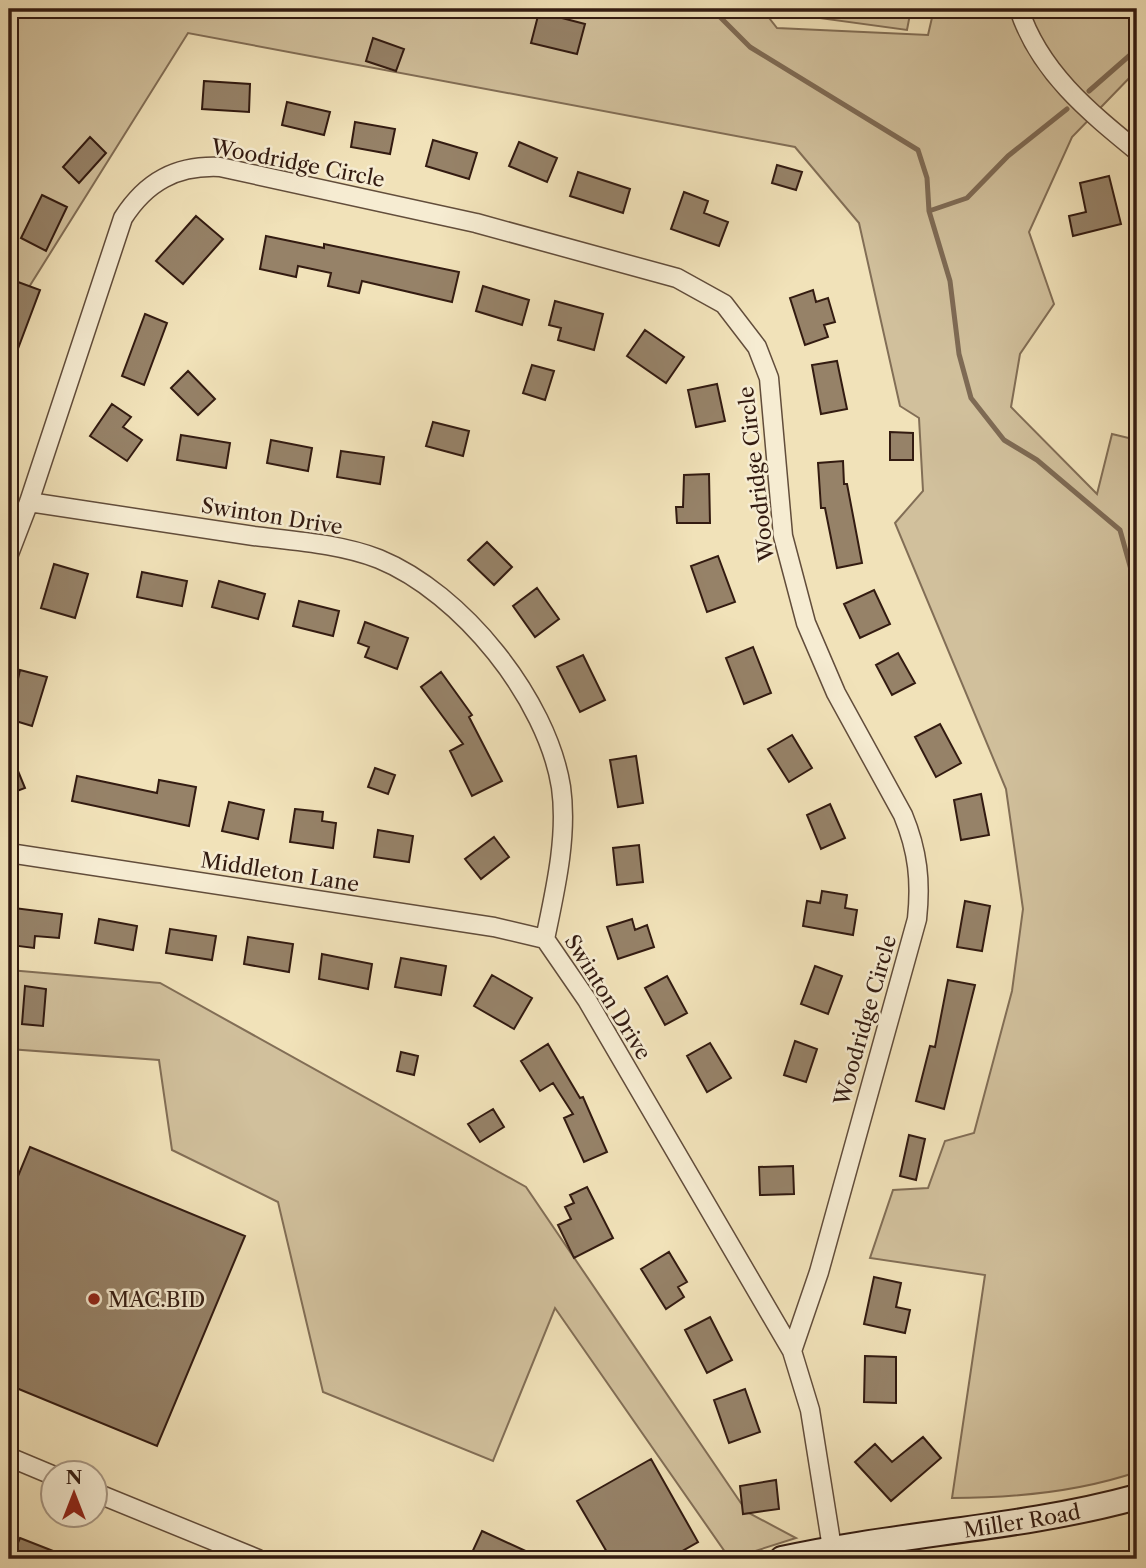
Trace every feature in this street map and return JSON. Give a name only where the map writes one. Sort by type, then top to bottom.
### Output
[{"type":"street","points":[[1019,9],[1030,36],[1053,74],[1069,92],[1137,151]]},
{"type":"street","name":"Woodridge Circle","points":[[9,554],[29,502],[123,218],[148,187],[183,169],[220,167],[476,223],[677,278],[718,299],[734,315],[757,347],[769,378],[783,536],[806,623],[836,693],[903,815],[911,835],[919,874],[917,919],[819,1272],[792,1351]]},
{"type":"street","name":"Swinton Drive","points":[[29,502],[354,551],[401,570],[443,600],[481,638],[512,676],[541,722],[554,755],[561,788],[562,825],[555,890],[545,939],[587,1000],[792,1351],[810,1410],[832,1548]]},
{"type":"street","name":"Middleton Lane","points":[[9,853],[494,927],[545,939]]},
{"type":"street","points":[[9,1457],[38,1469]]},
{"type":"street","name":"Miller Road","points":[[782,1559],[832,1548],[1032,1518],[1137,1497]]},
{"type":"street","points":[[108,1498],[258,1559]]},
{"type":"shaded area","points":[[9,9],[762,9],[777,28],[928,35],[934,9],[1137,9],[1137,70],[1072,137],[1029,232],[1054,304],[1020,354],[1011,407],[1097,494],[1112,434],[1137,440],[1137,1472],[1069,1489],[998,1497],[952,1498],[985,1275],[870,1258],[893,1190],[928,1188],[945,1141],[974,1133],[1012,991],[1023,909],[1006,789],[895,523],[923,491],[919,418],[900,406],[859,223],[795,147],[188,33],[9,319]]},
{"type":"shaded area","points":[[791,9],[911,9],[907,30],[790,14]]},
{"type":"shaded area","points":[[9,970],[160,983],[526,1187],[747,1512],[796,1538],[730,1559],[555,1308],[493,1461],[323,1392],[278,1202],[172,1150],[159,1060],[9,1049]]},
{"type":"building","points":[[539,12],[585,24],[577,54],[531,43]]},
{"type":"building","points":[[373,38],[404,49],[396,71],[366,61]]},
{"type":"building","points":[[204,81],[250,84],[249,112],[202,109]]},
{"type":"building","points":[[287,102],[330,112],[324,135],[282,125]]},
{"type":"building","points":[[355,122],[395,129],[390,154],[351,147]]},
{"type":"building","points":[[90,137],[106,153],[79,183],[63,167]]},
{"type":"building","points":[[433,140],[477,153],[469,179],[426,166]]},
{"type":"building","points":[[519,142],[557,158],[547,182],[509,166]]},
{"type":"building","points":[[777,165],[802,172],[796,190],[772,183]]},
{"type":"building","points":[[578,172],[630,189],[623,213],[570,196]]},
{"type":"building","points":[[1109,176],[1121,224],[1073,236],[1069,216],[1086,212],[1080,183]]},
{"type":"building","points":[[684,192],[708,201],[704,213],[728,222],[719,246],[671,229]]},
{"type":"building","points":[[42,195],[67,207],[46,251],[21,238]]},
{"type":"building","points":[[196,216],[223,239],[183,284],[156,261]]},
{"type":"building","points":[[266,236],[324,248],[324,244],[459,272],[452,302],[362,281],[359,293],[328,286],[331,273],[298,266],[296,277],[260,269]]},
{"type":"building","points":[[18,282],[40,290],[10,370],[9,306]]},
{"type":"building","points":[[483,286],[529,300],[522,325],[476,311]]},
{"type":"building","points":[[813,290],[816,302],[828,298],[835,322],[824,325],[828,337],[805,345],[790,298]]},
{"type":"building","points":[[555,301],[603,314],[594,350],[558,340],[561,328],[549,325]]},
{"type":"building","points":[[145,314],[167,323],[144,385],[122,376]]},
{"type":"building","points":[[645,330],[684,357],[666,383],[627,356]]},
{"type":"building","points":[[837,361],[847,409],[821,414],[812,365]]},
{"type":"building","points":[[532,365],[554,371],[545,400],[523,393]]},
{"type":"building","points":[[188,371],[215,399],[198,415],[171,388]]},
{"type":"building","points":[[717,384],[725,421],[696,427],[688,390]]},
{"type":"building","points":[[112,404],[131,417],[123,427],[142,440],[127,461],[90,436]]},
{"type":"building","points":[[433,422],[469,431],[463,456],[426,446]]},
{"type":"building","points":[[890,432],[913,433],[913,460],[890,460]]},
{"type":"building","points":[[181,435],[230,443],[226,468],[177,460]]},
{"type":"building","points":[[271,440],[312,448],[308,471],[267,463]]},
{"type":"building","points":[[341,451],[384,457],[380,484],[337,477]]},
{"type":"building","points":[[843,461],[844,484],[847,484],[862,563],[837,568],[825,508],[821,508],[818,463]]},
{"type":"building","points":[[709,474],[710,523],[677,523],[676,507],[683,507],[684,475]]},
{"type":"building","points":[[487,542],[512,567],[494,585],[468,560]]},
{"type":"building","points":[[718,556],[735,602],[707,612],[691,566]]},
{"type":"building","points":[[54,564],[88,574],[75,618],[41,608]]},
{"type":"building","points":[[142,572],[187,581],[182,606],[137,597]]},
{"type":"building","points":[[219,581],[265,594],[258,619],[212,607]]},
{"type":"building","points":[[537,588],[559,619],[535,637],[513,606]]},
{"type":"building","points":[[874,590],[890,624],[860,638],[844,604]]},
{"type":"building","points":[[299,601],[339,611],[333,636],[293,626]]},
{"type":"building","points":[[365,622],[408,638],[397,669],[365,657],[369,647],[358,643]]},
{"type":"building","points":[[753,647],[771,693],[744,704],[726,658]]},
{"type":"building","points":[[898,653],[915,683],[892,695],[876,665]]},
{"type":"building","points":[[583,655],[605,700],[580,712],[557,667]]},
{"type":"building","points":[[20,670],[47,677],[32,726],[9,719]]},
{"type":"building","points":[[441,672],[472,715],[469,717],[502,781],[472,796],[450,751],[463,744],[421,687]]},
{"type":"building","points":[[940,724],[961,763],[936,777],[915,737]]},
{"type":"building","points":[[792,735],[812,768],[789,782],[768,749]]},
{"type":"building","points":[[9,749],[25,788],[9,794]]},
{"type":"building","points":[[636,756],[643,803],[618,807],[610,760]]},
{"type":"building","points":[[375,768],[395,775],[388,794],[368,787]]},
{"type":"building","points":[[77,776],[157,793],[159,780],[196,787],[189,826],[72,801]]},
{"type":"building","points":[[981,794],[989,835],[961,840],[954,800]]},
{"type":"building","points":[[229,802],[264,810],[258,839],[222,831]]},
{"type":"building","points":[[830,804],[845,838],[821,849],[807,815]]},
{"type":"building","points":[[295,809],[323,812],[322,821],[336,823],[333,848],[290,842]]},
{"type":"building","points":[[378,830],[413,836],[409,862],[374,857]]},
{"type":"building","points":[[494,837],[509,857],[481,879],[465,859]]},
{"type":"building","points":[[639,845],[643,882],[617,885],[613,848]]},
{"type":"building","points":[[822,891],[847,895],[845,908],[857,910],[853,935],[803,926],[807,901],[820,903]]},
{"type":"building","points":[[965,901],[990,906],[982,951],[957,947]]},
{"type":"building","points":[[14,908],[62,914],[59,938],[35,936],[34,948],[10,945]]},
{"type":"building","points":[[99,919],[137,926],[133,950],[95,943]]},
{"type":"building","points":[[632,919],[635,930],[647,925],[654,947],[618,959],[607,927]]},
{"type":"building","points":[[170,929],[216,936],[212,960],[166,953]]},
{"type":"building","points":[[248,937],[293,944],[289,972],[244,964]]},
{"type":"building","points":[[322,954],[372,964],[368,989],[319,979]]},
{"type":"building","points":[[401,958],[446,966],[441,995],[395,987]]},
{"type":"building","points":[[815,966],[842,976],[828,1014],[801,1004]]},
{"type":"building","points":[[492,975],[532,998],[514,1029],[474,1006]]},
{"type":"building","points":[[667,976],[687,1013],[665,1025],[645,988]]},
{"type":"building","points":[[948,980],[975,985],[944,1109],[916,1101],[930,1046],[935,1047]]},
{"type":"building","points":[[25,986],[46,989],[43,1026],[22,1024]]},
{"type":"building","points":[[795,1041],[817,1049],[806,1082],[784,1075]]},
{"type":"building","points":[[710,1043],[731,1078],[707,1092],[687,1056]]},
{"type":"building","points":[[548,1044],[580,1098],[583,1097],[607,1152],[584,1162],[564,1118],[573,1114],[553,1083],[540,1091],[521,1061]]},
{"type":"building","points":[[401,1052],[418,1056],[414,1075],[397,1071]]},
{"type":"building","points":[[493,1109],[504,1127],[480,1142],[468,1124]]},
{"type":"building","points":[[909,1135],[925,1139],[916,1180],[900,1176]]},
{"type":"building","points":[[30,1147],[245,1236],[157,1446],[9,1385],[9,1198]]},
{"type":"building","points":[[793,1166],[794,1194],[760,1195],[759,1167]]},
{"type":"building","points":[[587,1187],[613,1238],[574,1258],[558,1225],[571,1219],[565,1207],[574,1203],[570,1195]]},
{"type":"building","points":[[669,1252],[687,1282],[678,1287],[684,1297],[666,1309],[641,1269]]},
{"type":"building","points":[[874,1277],[901,1283],[896,1307],[910,1310],[905,1333],[864,1324]]},
{"type":"building","points":[[710,1317],[732,1360],[707,1373],[685,1330]]},
{"type":"building","points":[[865,1356],[896,1357],[896,1403],[864,1402]]},
{"type":"building","points":[[745,1389],[760,1432],[729,1443],[714,1400]]},
{"type":"building","points":[[923,1437],[941,1458],[891,1501],[855,1462],[875,1444],[892,1462]]},
{"type":"building","points":[[651,1459],[698,1542],[668,1559],[611,1559],[577,1501]]},
{"type":"building","points":[[776,1480],[779,1509],[743,1514],[740,1486]]},
{"type":"building","points":[[482,1531],[543,1559],[469,1559]]},
{"type":"building","points":[[20,1538],[71,1558],[71,1559],[11,1559]]},
{"type":"waterway","points":[[712,9],[750,47],[918,150],[927,178],[929,211],[950,281],[959,354],[971,398],[1004,440],[1037,460],[1120,530],[1137,591]]},
{"type":"waterway","points":[[1089,91],[1137,49]]},
{"type":"waterway","points":[[929,211],[967,198],[1008,156],[1067,109]]},
{"type":"place","name":"MAC.BID","points":[[94,1299]]}]
